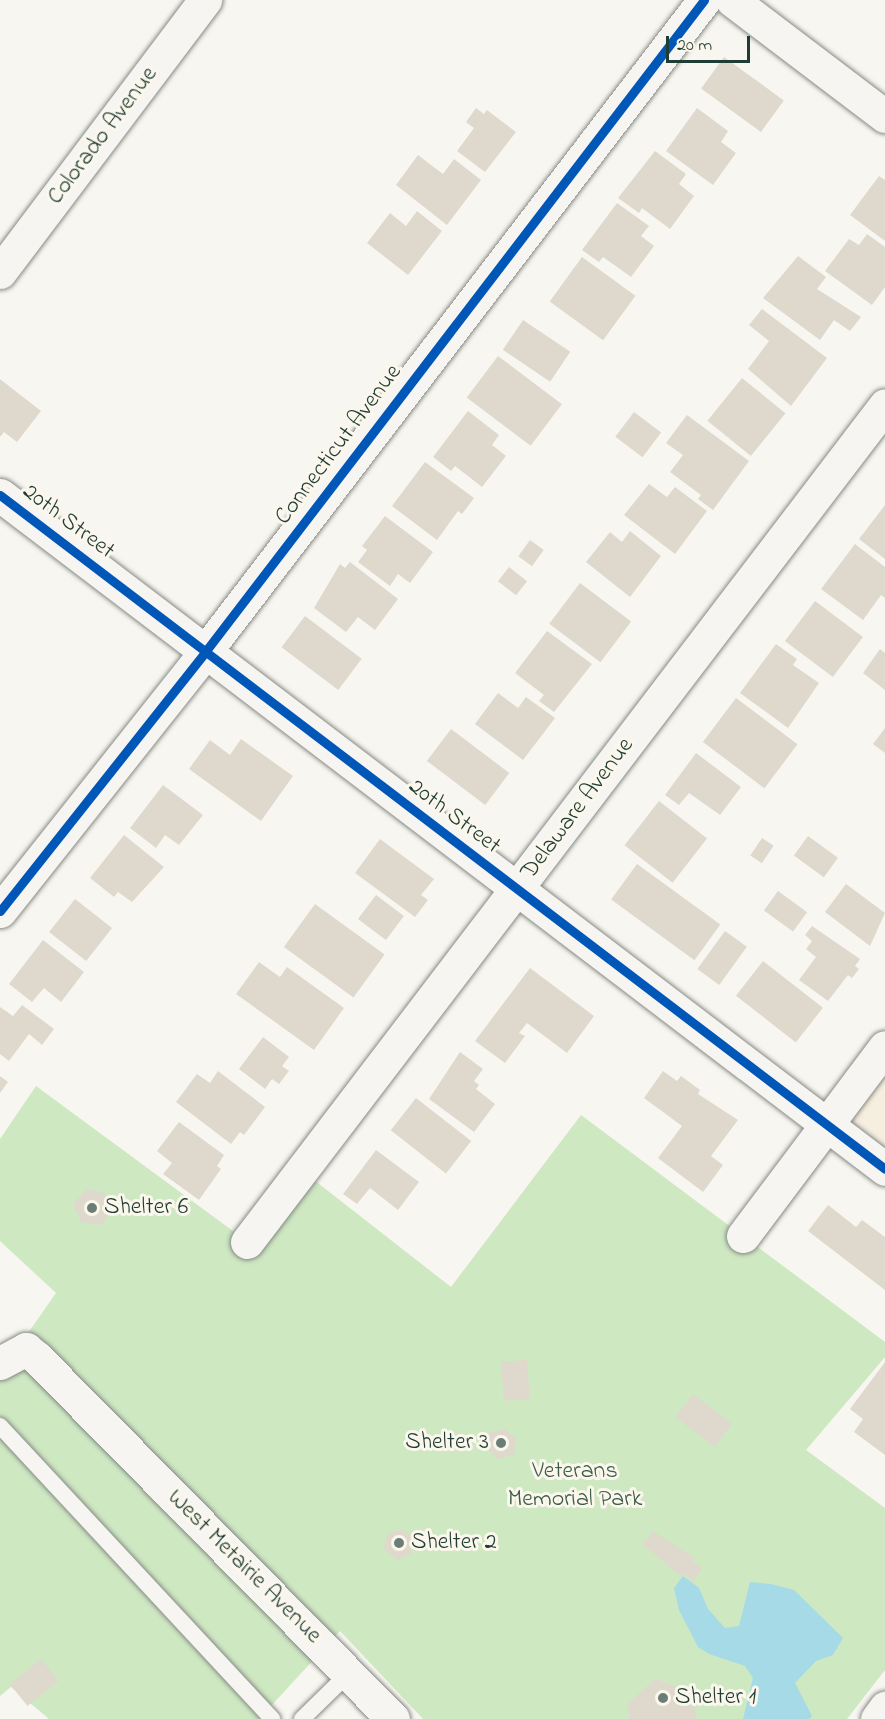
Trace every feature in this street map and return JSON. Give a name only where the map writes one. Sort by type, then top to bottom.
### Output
[{"type":"street","name":"Colorado Avenue","points":[[0,272],[205,0]]},
{"type":"street","name":"Connecticut Avenue","points":[[0,910],[205,652],[704,0]]},
{"type":"street","points":[[732,0],[885,116]]},
{"type":"street","name":"Delaware Avenue","points":[[247,1242],[885,405]]},
{"type":"street","name":"20th Street","points":[[0,495],[885,1169]]},
{"type":"street","points":[[743,1236],[885,1047]]},
{"type":"street","name":"West Metairie Avenue","points":[[0,1363],[26,1349],[350,1672],[393,1719]]},
{"type":"street","points":[[877,1719],[885,1708]]},
{"type":"lane","points":[[0,1425],[272,1719]]},
{"type":"lane","points":[[302,1719],[350,1672]]},
{"type":"shaded area","points":[[885,1071],[885,1150],[847,1122]]},
{"type":"green space","name":"Veterans Memorial Park","points":[[36,1086],[260,1251],[314,1180],[451,1287],[581,1115],[885,1342],[885,1357],[806,1450],[885,1508],[885,1670],[847,1719],[423,1719],[340,1631],[259,1719],[49,1719],[11,1687],[0,1696],[0,1373],[56,1293],[0,1241],[0,1139]]},
{"type":"water","points":[[683,1576],[699,1588],[708,1609],[725,1628],[739,1626],[750,1582],[794,1590],[843,1638],[833,1655],[816,1661],[795,1683],[812,1716],[809,1719],[743,1719],[753,1678],[745,1666],[709,1654],[698,1647],[679,1610],[674,1588]]},
{"type":"building","points":[[724,57],[784,100],[761,132],[701,89]]},
{"type":"building","points":[[476,108],[484,114],[487,110],[516,132],[485,172],[457,151],[474,128],[466,122]]},
{"type":"building","points":[[697,108],[728,131],[721,142],[736,153],[713,185],[666,151]]},
{"type":"building","points":[[655,151],[686,174],[679,184],[694,196],[670,229],[642,208],[639,213],[618,198]]},
{"type":"building","points":[[418,155],[443,174],[454,159],[481,180],[447,225],[396,185]]},
{"type":"building","points":[[879,176],[885,180],[885,241],[850,215]]},
{"type":"building","points":[[617,203],[649,226],[641,236],[654,246],[631,277],[603,257],[599,262],[582,250]]},
{"type":"building","points":[[417,211],[442,231],[408,275],[367,243],[390,213],[406,226]]},
{"type":"building","points":[[867,234],[885,247],[885,287],[872,305],[825,271],[849,239],[859,245]]},
{"type":"building","points":[[798,256],[826,277],[817,289],[861,317],[850,331],[834,320],[820,340],[763,298]]},
{"type":"building","points":[[582,257],[635,296],[603,340],[550,301]]},
{"type":"building","points":[[762,309],[827,358],[791,406],[748,369],[769,341],[749,325]]},
{"type":"building","points":[[523,320],[570,352],[550,382],[503,350]]},
{"type":"building","points":[[498,356],[562,404],[531,446],[467,398]]},
{"type":"building","points":[[742,378],[786,413],[751,456],[707,421]]},
{"type":"building","points":[[0,379],[41,411],[17,442],[4,432],[0,437]]},
{"type":"building","points":[[468,411],[499,435],[492,445],[506,456],[482,487],[455,466],[451,471],[433,457]]},
{"type":"building","points":[[634,412],[661,432],[642,457],[615,437]]},
{"type":"building","points":[[687,415],[749,461],[713,510],[698,499],[701,495],[670,472],[683,455],[666,443]]},
{"type":"building","points":[[425,462],[474,498],[462,514],[458,511],[437,540],[392,506]]},
{"type":"building","points":[[649,484],[667,497],[675,487],[707,511],[675,554],[624,515]]},
{"type":"building","points":[[885,505],[885,559],[859,539]]},
{"type":"building","points":[[385,516],[433,552],[410,583],[398,574],[390,586],[358,562],[367,550],[362,546]]},
{"type":"building","points":[[630,531],[661,556],[630,597],[586,562],[610,532],[622,542]]},
{"type":"building","points":[[530,540],[544,550],[532,566],[518,556]]},
{"type":"building","points":[[855,544],[885,567],[885,598],[881,595],[863,620],[821,589]]},
{"type":"building","points":[[350,562],[398,599],[375,630],[358,617],[346,632],[314,608],[340,564],[345,568]]},
{"type":"building","points":[[509,567],[527,581],[516,595],[498,581]]},
{"type":"building","points":[[580,583],[631,622],[600,662],[549,624]]},
{"type":"building","points":[[815,601],[863,637],[833,677],[785,641]]},
{"type":"building","points":[[305,616],[362,659],[338,690],[282,647]]},
{"type":"building","points":[[547,631],[592,664],[554,712],[539,701],[544,695],[515,673]]},
{"type":"building","points":[[776,644],[797,659],[793,665],[819,683],[788,728],[740,693]]},
{"type":"building","points":[[880,649],[885,653],[885,690],[863,673]]},
{"type":"building","points":[[498,693],[518,708],[526,697],[555,718],[523,760],[475,724]]},
{"type":"building","points":[[736,698],[797,744],[764,788],[703,742]]},
{"type":"building","points":[[885,728],[885,753],[873,744]]},
{"type":"building","points":[[451,729],[509,773],[485,805],[427,761]]},
{"type":"building","points":[[241,739],[293,776],[261,821],[189,769],[210,740],[230,755]]},
{"type":"building","points":[[696,753],[741,787],[720,815],[689,793],[679,805],[665,795]]},
{"type":"building","points":[[163,785],[203,815],[179,845],[165,835],[156,848],[130,828]]},
{"type":"building","points":[[659,801],[707,839],[673,883],[625,845]]},
{"type":"building","points":[[124,835],[164,867],[132,902],[118,892],[114,897],[90,878]]},
{"type":"building","points":[[808,836],[838,858],[824,877],[794,855]]},
{"type":"building","points":[[762,838],[774,846],[762,863],[750,855]]},
{"type":"building","points":[[380,839],[434,879],[421,895],[428,900],[415,917],[355,873]]},
{"type":"building","points":[[637,864],[720,925],[694,960],[611,900]]},
{"type":"building","points":[[846,884],[885,913],[870,946],[825,912]]},
{"type":"building","points":[[778,891],[807,912],[793,932],[764,910]]},
{"type":"building","points":[[376,895],[404,916],[386,940],[358,919]]},
{"type":"building","points":[[75,899],[112,928],[86,961],[49,932]]},
{"type":"building","points":[[315,904],[385,955],[353,997],[284,947]]},
{"type":"building","points":[[812,926],[860,959],[855,966],[859,969],[852,978],[848,975],[828,1001],[799,980],[816,957],[806,949],[812,941],[805,935]]},
{"type":"building","points":[[725,931],[747,947],[719,985],[697,969]]},
{"type":"building","points":[[43,940],[84,972],[61,1002],[44,988],[32,1002],[9,984]]},
{"type":"building","points":[[763,961],[823,1008],[796,1042],[736,996]]},
{"type":"building","points":[[259,962],[280,977],[287,967],[344,1008],[314,1050],[236,994]]},
{"type":"building","points":[[530,968],[594,1016],[567,1053],[527,1023],[519,1033],[525,1036],[505,1063],[475,1041]]},
{"type":"building","points":[[22,1005],[54,1029],[42,1045],[29,1034],[9,1061],[0,1054],[0,1007],[13,1016]]},
{"type":"building","points":[[263,1037],[289,1057],[282,1066],[289,1071],[279,1084],[272,1079],[265,1089],[239,1069]]},
{"type":"building","points":[[460,1052],[483,1069],[474,1081],[479,1085],[476,1089],[495,1104],[474,1132],[429,1099]]},
{"type":"building","points":[[218,1071],[265,1107],[244,1135],[240,1132],[231,1144],[176,1102],[197,1074],[210,1083]]},
{"type":"building","points":[[663,1071],[677,1081],[681,1076],[700,1090],[698,1094],[738,1120],[711,1156],[723,1165],[703,1192],[658,1158],[682,1126],[644,1098]]},
{"type":"building","points":[[0,1076],[8,1082],[0,1093]]},
{"type":"building","points":[[416,1098],[471,1141],[446,1173],[391,1130]]},
{"type":"building","points":[[179,1122],[224,1155],[217,1166],[221,1169],[199,1200],[163,1174],[172,1163],[157,1151]]},
{"type":"building","points":[[376,1150],[419,1182],[398,1210],[370,1188],[357,1204],[343,1194]]},
{"type":"building","name":"Shelter 6","points":[[86,1189],[104,1193],[111,1212],[101,1225],[81,1222],[73,1204]]},
{"type":"building","points":[[828,1205],[856,1227],[862,1220],[885,1237],[885,1290],[808,1231]]},
{"type":"building","points":[[527,1360],[530,1399],[504,1401],[501,1362]]},
{"type":"building","points":[[885,1362],[885,1455],[854,1432],[863,1419],[850,1409]]},
{"type":"building","points":[[693,1394],[732,1423],[715,1447],[676,1417]]},
{"type":"building","name":"Shelter 3","points":[[504,1429],[516,1438],[514,1455],[498,1459],[486,1448],[489,1433]]},
{"type":"building","name":"Shelter 2","points":[[402,1529],[414,1538],[411,1554],[397,1560],[384,1549],[387,1534]]},
{"type":"building","points":[[653,1531],[695,1558],[692,1561],[702,1568],[693,1581],[683,1574],[681,1576],[642,1544]]},
{"type":"building","points":[[41,1659],[59,1681],[28,1706],[10,1684]]},
{"type":"building","name":"Shelter 1","points":[[655,1679],[691,1691],[697,1719],[629,1719],[627,1704]]},
{"type":"cycle path","points":[[0,911],[205,652],[704,0]]},
{"type":"cycle path","points":[[0,495],[885,1169]]},
{"type":"place","name":"Shelter 6","points":[[92,1208]]},
{"type":"place","name":"Shelter 3","points":[[501,1443]]},
{"type":"place","name":"Shelter 2","points":[[399,1543]]},
{"type":"place","name":"Shelter 1","points":[[663,1698]]}]
